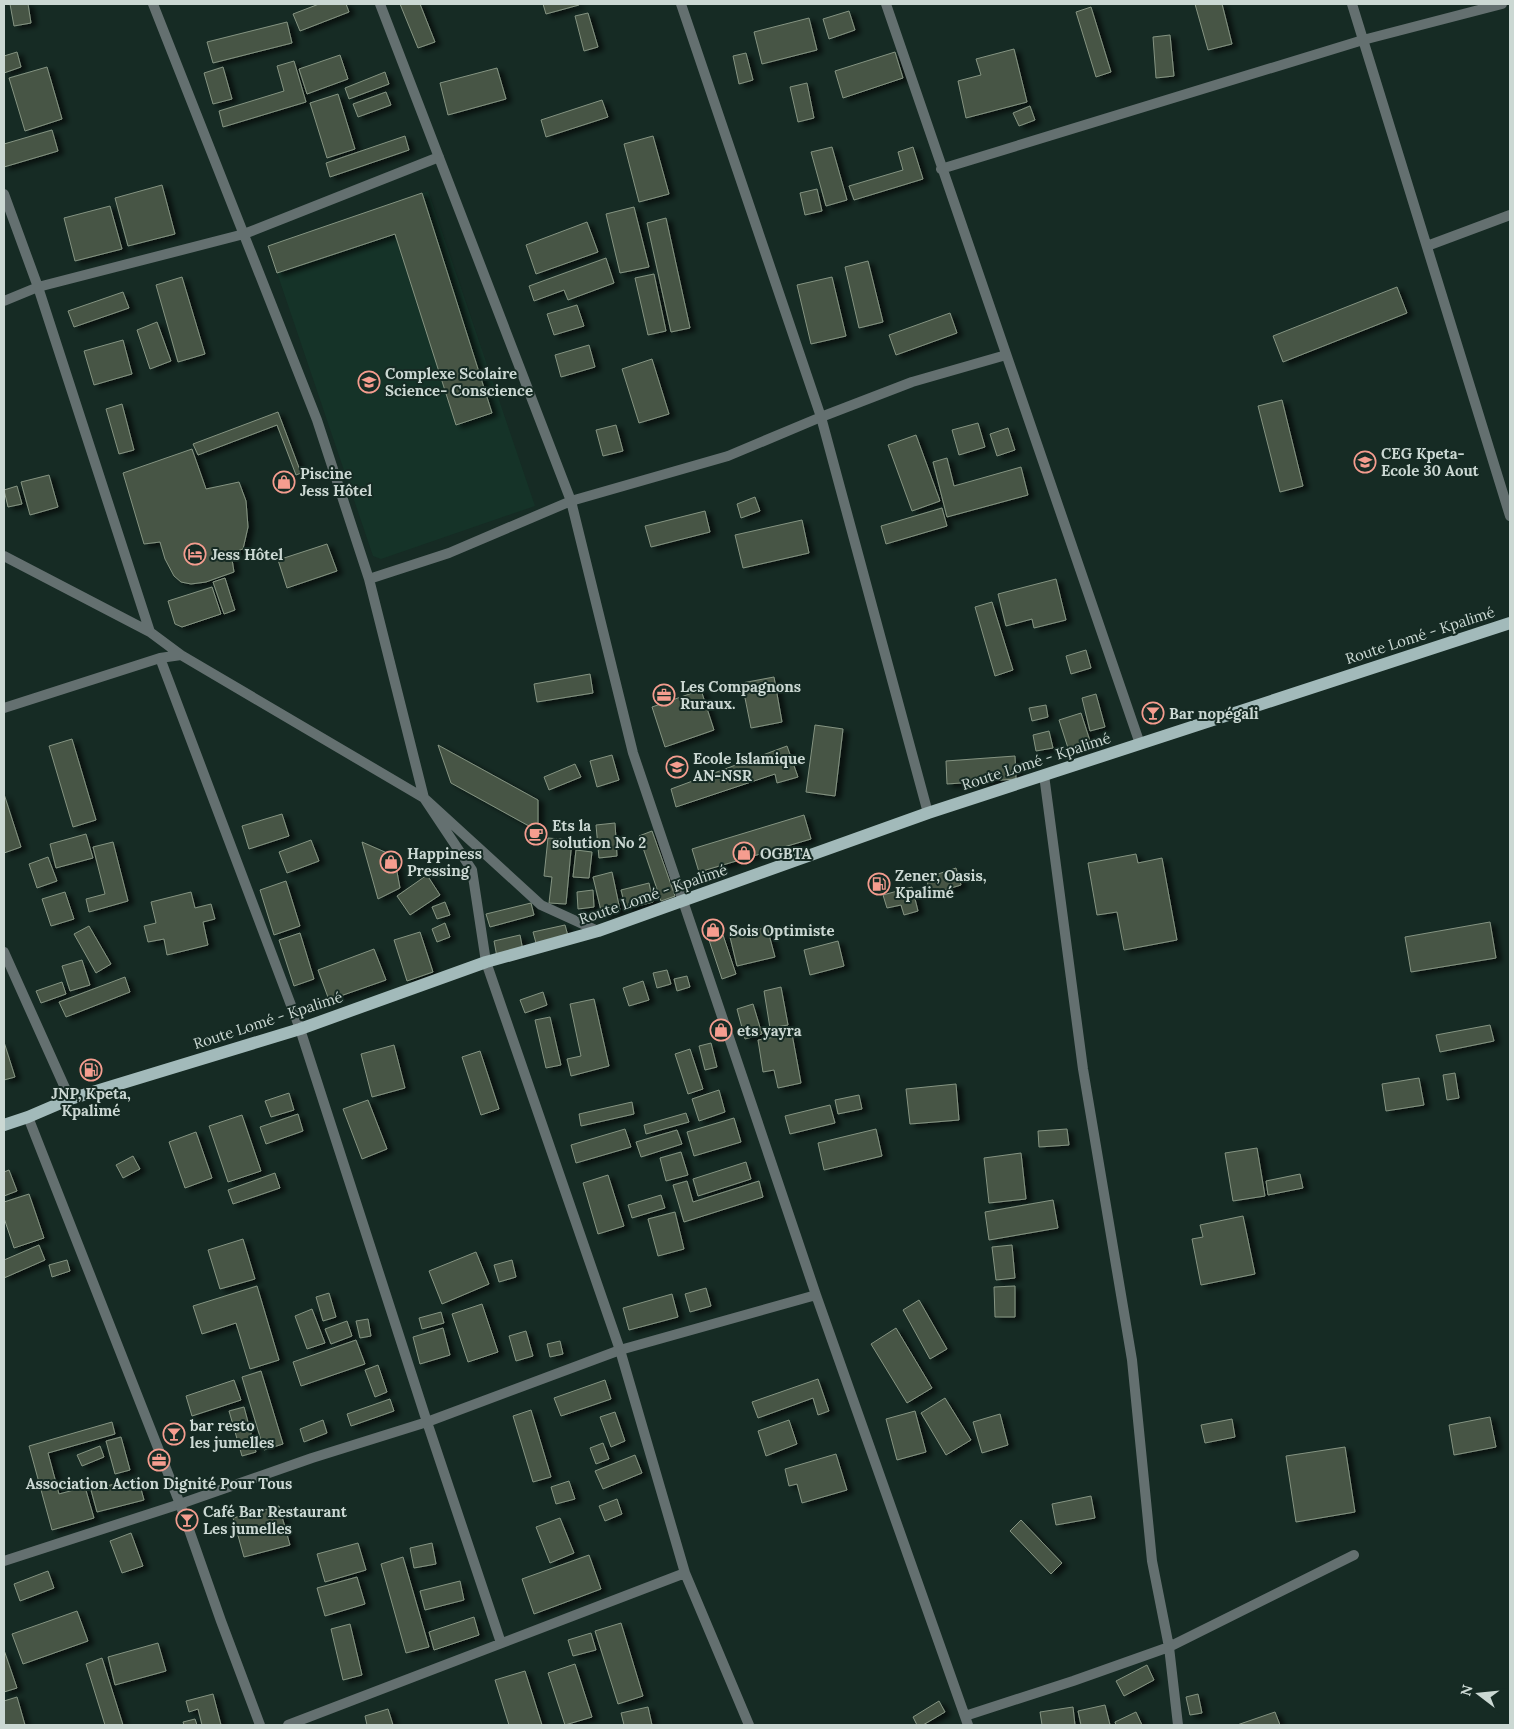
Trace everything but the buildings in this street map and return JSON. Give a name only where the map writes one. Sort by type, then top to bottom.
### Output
[{"type":"main road","name":"Route Lomé - Kpalimé","points":[[4,1125],[70,1099],[300,1029],[486,962],[598,931],[928,813],[1510,623]]},
{"type":"street","points":[[154,4],[317,420],[369,579],[424,798],[472,870],[486,962],[620,1350],[685,1573],[749,1725]]},
{"type":"street","points":[[380,4],[571,501],[633,753],[816,1295],[966,1721],[1169,1648],[1354,1555]]},
{"type":"street","points":[[681,4],[821,417],[928,813]]},
{"type":"street","points":[[886,4],[941,169],[1140,744]]},
{"type":"street","points":[[1352,4],[1510,516]]},
{"type":"street","points":[[941,169],[1363,40],[1502,4]]},
{"type":"street","points":[[4,301],[38,287],[244,234],[439,157]]},
{"type":"street","points":[[4,194],[38,287],[150,632]]},
{"type":"street","points":[[1426,246],[1510,215]]},
{"type":"street","points":[[369,579],[449,552],[571,501],[728,456],[912,382],[1006,355]]},
{"type":"street","points":[[4,556],[150,632],[181,655],[424,798],[541,905],[598,931]]},
{"type":"street","points":[[4,708],[160,658],[181,655]]},
{"type":"street","points":[[160,658],[300,1029],[427,1422],[501,1643]]},
{"type":"street","points":[[1044,775],[1083,1069],[1132,1360],[1152,1562],[1169,1648],[1178,1725]]},
{"type":"street","points":[[4,952],[70,1099]]},
{"type":"street","points":[[28,1117],[180,1504],[260,1725]]},
{"type":"street","points":[[4,1561],[180,1504],[312,1458],[427,1422],[620,1350],[816,1295]]},
{"type":"street","points":[[288,1725],[685,1573]]},
{"type":"shaded area","points":[[428,191],[535,506],[381,559],[373,556],[268,246]]},
{"type":"place","name":"Complexe Scolaire Science- Conscience","points":[[369,382]]},
{"type":"place","name":"CEG Kpeta- Ecole 30 Aout","points":[[1365,462]]},
{"type":"place","name":"Piscine Jess Hôtel","points":[[284,482]]},
{"type":"place","name":"Jess Hôtel","points":[[195,554]]},
{"type":"place","name":"Les Compagnons Ruraux.","points":[[664,695]]},
{"type":"place","name":"Bar nopégali","points":[[1153,713]]},
{"type":"place","name":"Ecole Islamique AN-NSR","points":[[677,767]]},
{"type":"place","name":"Ets la solution No 2","points":[[536,834]]},
{"type":"place","name":"OGBTA","points":[[744,853]]},
{"type":"place","name":"Happiness Pressing","points":[[391,862]]},
{"type":"place","name":"Zener, Oasis, Kpalimé","points":[[879,884]]},
{"type":"place","name":"Sois Optimiste","points":[[713,930]]},
{"type":"place","name":"ets yayra","points":[[721,1030]]},
{"type":"place","name":"JNP, Kpeta, Kpalimé","points":[[91,1070]]},
{"type":"place","name":"bar resto les jumelles","points":[[174,1434]]},
{"type":"place","name":"Association Action Dignité Pour Tous","points":[[159,1460]]},
{"type":"place","name":"Café Bar Restaurant Les jumelles","points":[[187,1520]]}]
